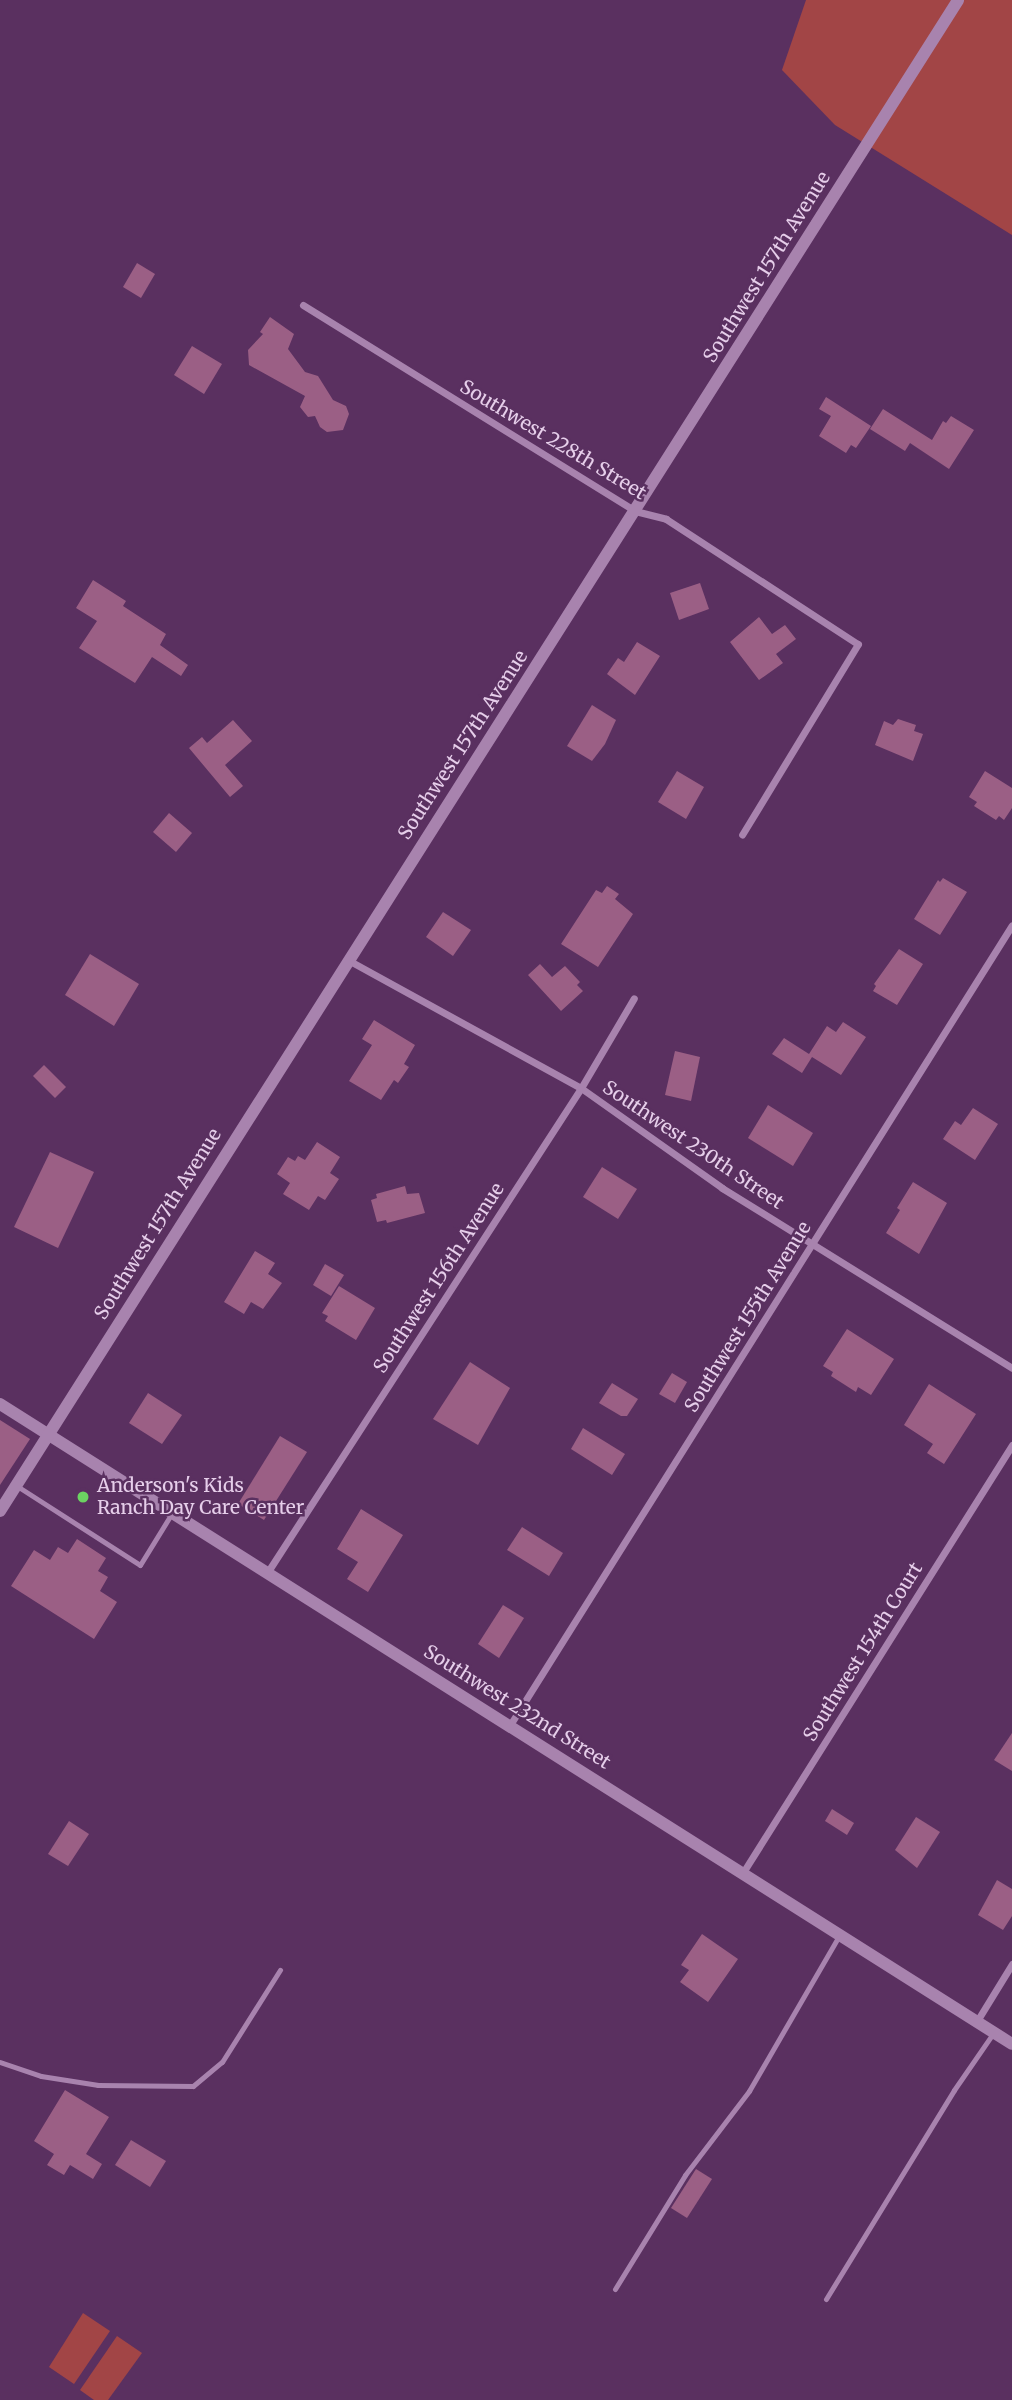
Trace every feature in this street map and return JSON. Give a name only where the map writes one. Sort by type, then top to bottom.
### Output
[{"type":"street","name":"Southwest 157th Avenue","points":[[0,1511],[958,0]]},
{"type":"street","name":"Southwest 228th Street","points":[[303,304],[635,511],[666,519],[858,644],[743,835]]},
{"type":"street","name":"Southwest 155th Avenue","points":[[510,1725],[1012,925]]},
{"type":"street","name":"Southwest 230th Street","points":[[348,960],[581,1088],[722,1188],[1012,1368]]},
{"type":"street","name":"Southwest 156th Avenue","points":[[267,1573],[581,1088],[634,998]]},
{"type":"street","name":"Southwest 232nd Street","points":[[0,1404],[1012,2044]]},
{"type":"street","name":"Southwest 154th Court","points":[[741,1875],[1012,1445]]},
{"type":"street","points":[[977,2021],[1012,1964]]},
{"type":"lane","points":[[16,1485],[140,1565],[172,1513]]},
{"type":"lane","points":[[615,2289],[685,2175],[748,2091],[839,1936]]},
{"type":"lane","points":[[0,2062],[41,2076],[98,2085],[193,2086],[222,2062],[280,1970]]},
{"type":"lane","points":[[825,2299],[954,2090],[993,2032]]},
{"type":"shaded area","points":[[806,0],[1012,0],[1012,235],[835,125],[782,70]]},
{"type":"shaded area","points":[[83,2313],[110,2331],[74,2384],[49,2367]]},
{"type":"shaded area","points":[[117,2336],[142,2353],[108,2400],[94,2400],[80,2390]]},
{"type":"building","points":[[137,263],[155,274],[141,298],[123,287]]},
{"type":"building","points":[[270,317],[294,334],[288,349],[305,372],[318,376],[333,400],[346,406],[349,414],[343,430],[327,432],[320,427],[315,416],[308,417],[300,407],[305,396],[249,365],[248,350],[263,334],[260,332]]},
{"type":"building","points":[[192,346],[222,364],[204,394],[174,375]]},
{"type":"building","points":[[826,397],[871,426],[856,448],[851,445],[846,453],[819,436],[831,416],[819,409]]},
{"type":"building","points":[[883,409],[932,440],[943,421],[946,423],[951,416],[974,430],[949,469],[910,443],[905,451],[870,429]]},
{"type":"building","points":[[93,580],[126,601],[123,606],[166,634],[160,645],[188,665],[181,676],[152,657],[135,683],[79,648],[97,621],[76,608]]},
{"type":"building","points":[[700,583],[709,609],[679,620],[670,593]]},
{"type":"building","points":[[759,617],[772,634],[785,625],[796,639],[776,654],[783,663],[759,680],[730,642]]},
{"type":"building","points":[[637,642],[660,656],[635,695],[607,674],[618,658],[624,662]]},
{"type":"building","points":[[592,705],[616,720],[605,744],[592,761],[567,746]]},
{"type":"building","points":[[898,719],[916,725],[914,731],[923,734],[913,761],[875,745],[884,721],[893,725]]},
{"type":"building","points":[[233,720],[252,741],[225,765],[243,786],[230,797],[189,748],[202,737],[207,743]]},
{"type":"building","points":[[677,771],[704,787],[686,819],[658,802]]},
{"type":"building","points":[[985,771],[1012,788],[1012,808],[1004,820],[999,816],[996,820],[974,806],[977,802],[969,797]]},
{"type":"building","points":[[169,813],[192,833],[176,852],[153,832]]},
{"type":"building","points":[[943,878],[967,892],[940,935],[914,919],[938,880],[940,882]]},
{"type":"building","points":[[607,886],[619,894],[615,899],[633,914],[598,967],[561,944],[596,890],[602,893]]},
{"type":"building","points":[[443,912],[471,930],[453,956],[426,937]]},
{"type":"building","points":[[899,949],[923,964],[897,1005],[873,991],[876,986],[874,984]]},
{"type":"building","points":[[90,954],[139,984],[114,1026],[65,995]]},
{"type":"building","points":[[540,964],[552,977],[565,966],[580,982],[577,985],[583,991],[561,1011],[528,975]]},
{"type":"building","points":[[374,1020],[415,1045],[404,1064],[409,1067],[398,1083],[394,1080],[381,1100],[349,1081],[372,1045],[362,1039]]},
{"type":"building","points":[[843,1022],[866,1037],[841,1075],[812,1057],[802,1073],[772,1054],[784,1038],[809,1054],[827,1026],[836,1032]]},
{"type":"building","points":[[675,1051],[700,1057],[691,1101],[665,1095]]},
{"type":"building","points":[[44,1065],[66,1087],[55,1098],[33,1076]]},
{"type":"building","points":[[768,1105],[813,1133],[793,1166],[748,1138]]},
{"type":"building","points":[[973,1108],[998,1124],[975,1160],[943,1139],[955,1121],[961,1125]]},
{"type":"building","points":[[317,1142],[340,1157],[330,1173],[339,1179],[325,1200],[318,1196],[309,1210],[283,1194],[290,1183],[277,1174],[288,1157],[295,1161],[298,1156],[305,1160]]},
{"type":"building","points":[[50,1152],[94,1172],[58,1248],[14,1227]]},
{"type":"building","points":[[602,1167],[637,1189],[618,1219],[583,1197]]},
{"type":"building","points":[[913,1182],[947,1203],[919,1254],[886,1233]]},
{"type":"building","points":[[405,1186],[407,1194],[419,1193],[425,1213],[387,1223],[386,1220],[377,1222],[371,1200],[377,1198],[376,1194]]},
{"type":"building","points":[[255,1251],[275,1263],[268,1274],[282,1283],[263,1309],[251,1302],[244,1314],[224,1302]]},
{"type":"building","points":[[325,1264],[344,1275],[331,1296],[313,1285]]},
{"type":"building","points":[[339,1286],[375,1308],[356,1340],[325,1321],[328,1316],[322,1313]]},
{"type":"building","points":[[847,1329],[894,1359],[871,1395],[858,1387],[856,1392],[831,1376],[833,1372],[823,1366]]},
{"type":"building","points":[[470,1362],[510,1388],[478,1445],[433,1419]]},
{"type":"building","points":[[672,1373],[687,1382],[675,1403],[659,1394]]},
{"type":"building","points":[[612,1383],[638,1399],[627,1416],[621,1416],[599,1403]]},
{"type":"building","points":[[929,1384],[976,1414],[944,1464],[927,1453],[933,1444],[904,1425]]},
{"type":"building","points":[[148,1393],[182,1415],[162,1444],[129,1423]]},
{"type":"building","points":[[0,1420],[30,1439],[0,1485]]},
{"type":"building","points":[[583,1428],[625,1454],[612,1475],[571,1449]]},
{"type":"building","points":[[280,1436],[307,1452],[264,1520],[238,1504]]},
{"type":"building","points":[[361,1509],[403,1535],[368,1592],[347,1579],[358,1562],[337,1549]]},
{"type":"building","points":[[522,1527],[563,1553],[549,1576],[507,1550]]},
{"type":"building","points":[[77,1539],[106,1558],[98,1571],[108,1577],[100,1591],[117,1602],[94,1639],[11,1586],[34,1550],[50,1560],[58,1547],[68,1553]]},
{"type":"building","points":[[503,1605],[524,1618],[499,1658],[478,1644]]},
{"type":"building","points":[[1012,1733],[1012,1771],[994,1760]]},
{"type":"building","points":[[832,1809],[854,1823],[847,1835],[825,1821]]},
{"type":"building","points":[[916,1817],[940,1832],[917,1868],[895,1850]]},
{"type":"building","points":[[69,1821],[89,1834],[68,1866],[48,1854]]},
{"type":"building","points":[[997,1880],[1012,1889],[1012,1916],[1003,1930],[978,1915]]},
{"type":"building","points":[[702,1934],[738,1959],[708,2002],[680,1982],[689,1970],[681,1965]]},
{"type":"building","points":[[65,2090],[109,2117],[86,2154],[102,2164],[93,2179],[70,2165],[64,2175],[47,2165],[54,2154],[34,2141]]},
{"type":"building","points":[[131,2140],[166,2161],[150,2187],[115,2165]]},
{"type":"building","points":[[696,2169],[712,2179],[687,2218],[671,2208]]},
{"type":"place","name":"Anderson's Kids Ranch Day Care Center","points":[[83,1497]]}]
